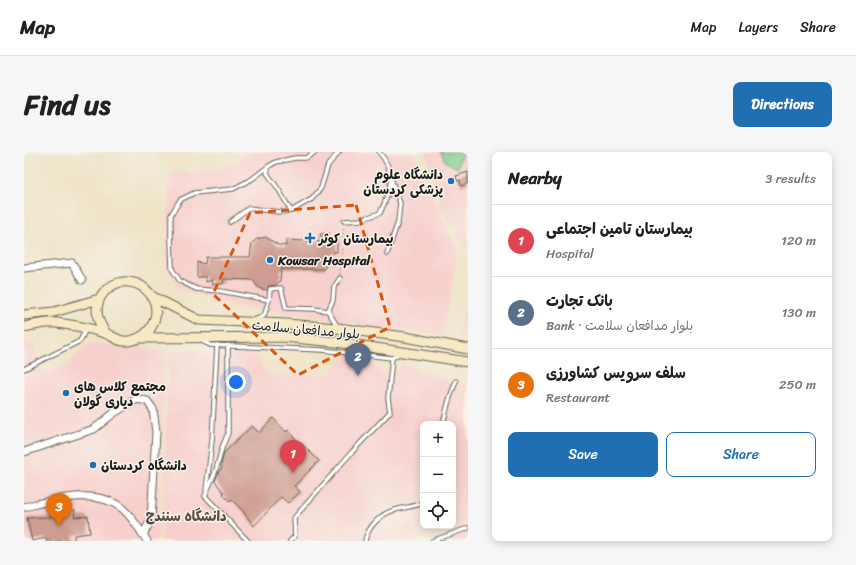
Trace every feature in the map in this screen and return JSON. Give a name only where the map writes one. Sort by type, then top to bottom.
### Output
[{"type":"main road","points":[[125,282],[139,284],[147,290],[152,297],[156,306],[156,315],[148,332],[141,338],[132,341],[113,339],[100,326],[96,308],[104,291],[112,285],[125,282]]},
{"type":"main road","name":"بلوار مدافعان سلامت","points":[[152,297],[199,320],[337,328],[468,349]]},
{"type":"main road","points":[[24,315],[54,312],[99,299]]},
{"type":"main road","points":[[24,327],[55,323],[106,333]]},
{"type":"main road","name":"بلوار مدافعان سلامت","points":[[141,338],[283,337],[336,342],[468,362]]},
{"type":"street","points":[[24,268],[72,263],[82,280]]},
{"type":"street","points":[[24,452],[94,429],[114,413],[137,400],[147,401],[153,409],[156,432],[151,520],[144,539]]},
{"type":"street","points":[[24,507],[81,496],[107,500],[122,509],[134,521],[144,539]]},
{"type":"lane","points":[[269,300],[220,291],[196,289],[180,281],[172,269],[171,216],[180,200],[194,193],[233,189],[252,179],[269,166],[295,158],[306,158],[315,152]]},
{"type":"lane","points":[[230,222],[249,208],[279,212],[291,211],[312,199],[321,188],[328,165],[339,152]]},
{"type":"lane","points":[[379,152],[386,160],[400,203],[398,222],[387,254]]},
{"type":"lane","points":[[269,166],[267,173],[291,211]]},
{"type":"lane","points":[[344,221],[360,220],[380,213],[389,194],[390,176]]},
{"type":"lane","points":[[328,311],[333,300],[334,287],[340,278]]},
{"type":"lane","points":[[248,323],[264,316],[269,300],[270,289],[281,288],[286,308],[328,311]]},
{"type":"lane","points":[[328,311],[337,328]]},
{"type":"lane","points":[[24,369],[80,341],[86,328]]},
{"type":"lane","points":[[193,337],[210,344],[217,345],[323,350],[392,358],[403,352]]},
{"type":"lane","points":[[205,496],[212,441],[217,345]]},
{"type":"lane","points":[[205,496],[216,470],[228,433],[228,345]]},
{"type":"lane","points":[[290,541],[295,536],[294,518],[351,453],[390,412],[388,398],[392,358]]},
{"type":"lane","points":[[444,421],[456,381]]},
{"type":"lane","points":[[205,496],[248,541]]},
{"type":"lane","points":[[365,541],[366,535],[377,520],[393,510],[420,504]]},
{"type":"lane","points":[[432,541],[468,528]]},
{"type":"path","points":[[340,278],[344,221]]},
{"type":"highlighted area","points":[[356,205],[390,327],[298,375],[213,294],[250,213]]},
{"type":"shaded area","name":"بیمارستان کوثر","points":[[253,152],[414,152],[417,166],[458,250],[443,334],[379,329],[327,319],[221,304],[179,289],[167,267],[169,173],[216,170]]},
{"type":"shaded area","name":"دانشگاه علوم پزشکی کردستان","points":[[426,152],[468,152],[468,251],[441,209]]},
{"type":"shaded area","points":[[468,299],[468,339],[456,336]]},
{"type":"shaded area","name":"دانشگاه کردستان","points":[[24,342],[33,343],[43,375],[68,364],[89,343],[166,351],[158,541],[24,541]]},
{"type":"shaded area","points":[[169,350],[208,351],[210,356],[230,356],[234,353],[254,354],[267,373],[329,375],[347,354],[363,355],[381,373],[395,371],[402,364],[468,387],[468,522],[456,526],[456,421],[420,421],[420,529],[449,529],[417,541],[161,541]]},
{"type":"shaded area","points":[[468,525],[468,541],[424,541]]},
{"type":"green space","points":[[440,152],[468,152],[461,156],[458,168],[446,162]]},
{"type":"building","points":[[468,172],[468,183],[461,186],[460,180],[457,181],[456,176]]},
{"type":"building","name":"Kowsar Hospital","points":[[329,233],[328,239],[337,239],[337,252],[333,252],[334,262],[326,263],[325,269],[281,269],[280,281],[276,285],[268,286],[267,290],[261,289],[253,280],[224,279],[223,284],[212,284],[212,280],[206,282],[206,277],[197,277],[197,262],[205,264],[206,257],[250,257],[252,243],[257,239],[266,237],[278,245],[286,246],[286,240],[324,242],[320,234]]},
{"type":"building","points":[[273,418],[286,432],[288,430],[299,443],[300,442],[319,461],[294,486],[300,492],[288,503],[281,497],[254,526],[243,511],[232,500],[230,502],[223,494],[224,493],[215,481],[219,471],[222,468],[221,465],[224,453],[252,426],[259,433]]},
{"type":"building","points":[[75,510],[74,517],[88,516],[90,533],[74,535],[74,541],[46,541],[46,538],[32,541],[27,518],[51,517],[50,512]]},
{"type":"place","name":"دانشگاه علوم پزشکی کردستان","points":[[451,181]]},
{"type":"place","name":"بیمارستان کوثر","points":[[310,238]]},
{"type":"place","name":"Kowsar Hospital","points":[[270,260]]},
{"type":"place","name":"بانک تجارت","points":[[358,376]]},
{"type":"place","name":"مجتمع کلاس های دیاری گولان","points":[[66,393]]},
{"type":"place","name":"دانشگاه کردستان","points":[[93,465]]},
{"type":"place","name":"بیمارستان تامین اجتماعی","points":[[293,473]]},
{"type":"place","name":"سلف سرویس کشاورزی","points":[[59,526]]},
{"type":"district","name":"دانشگاه سنندج","points":[[186,516]]}]
